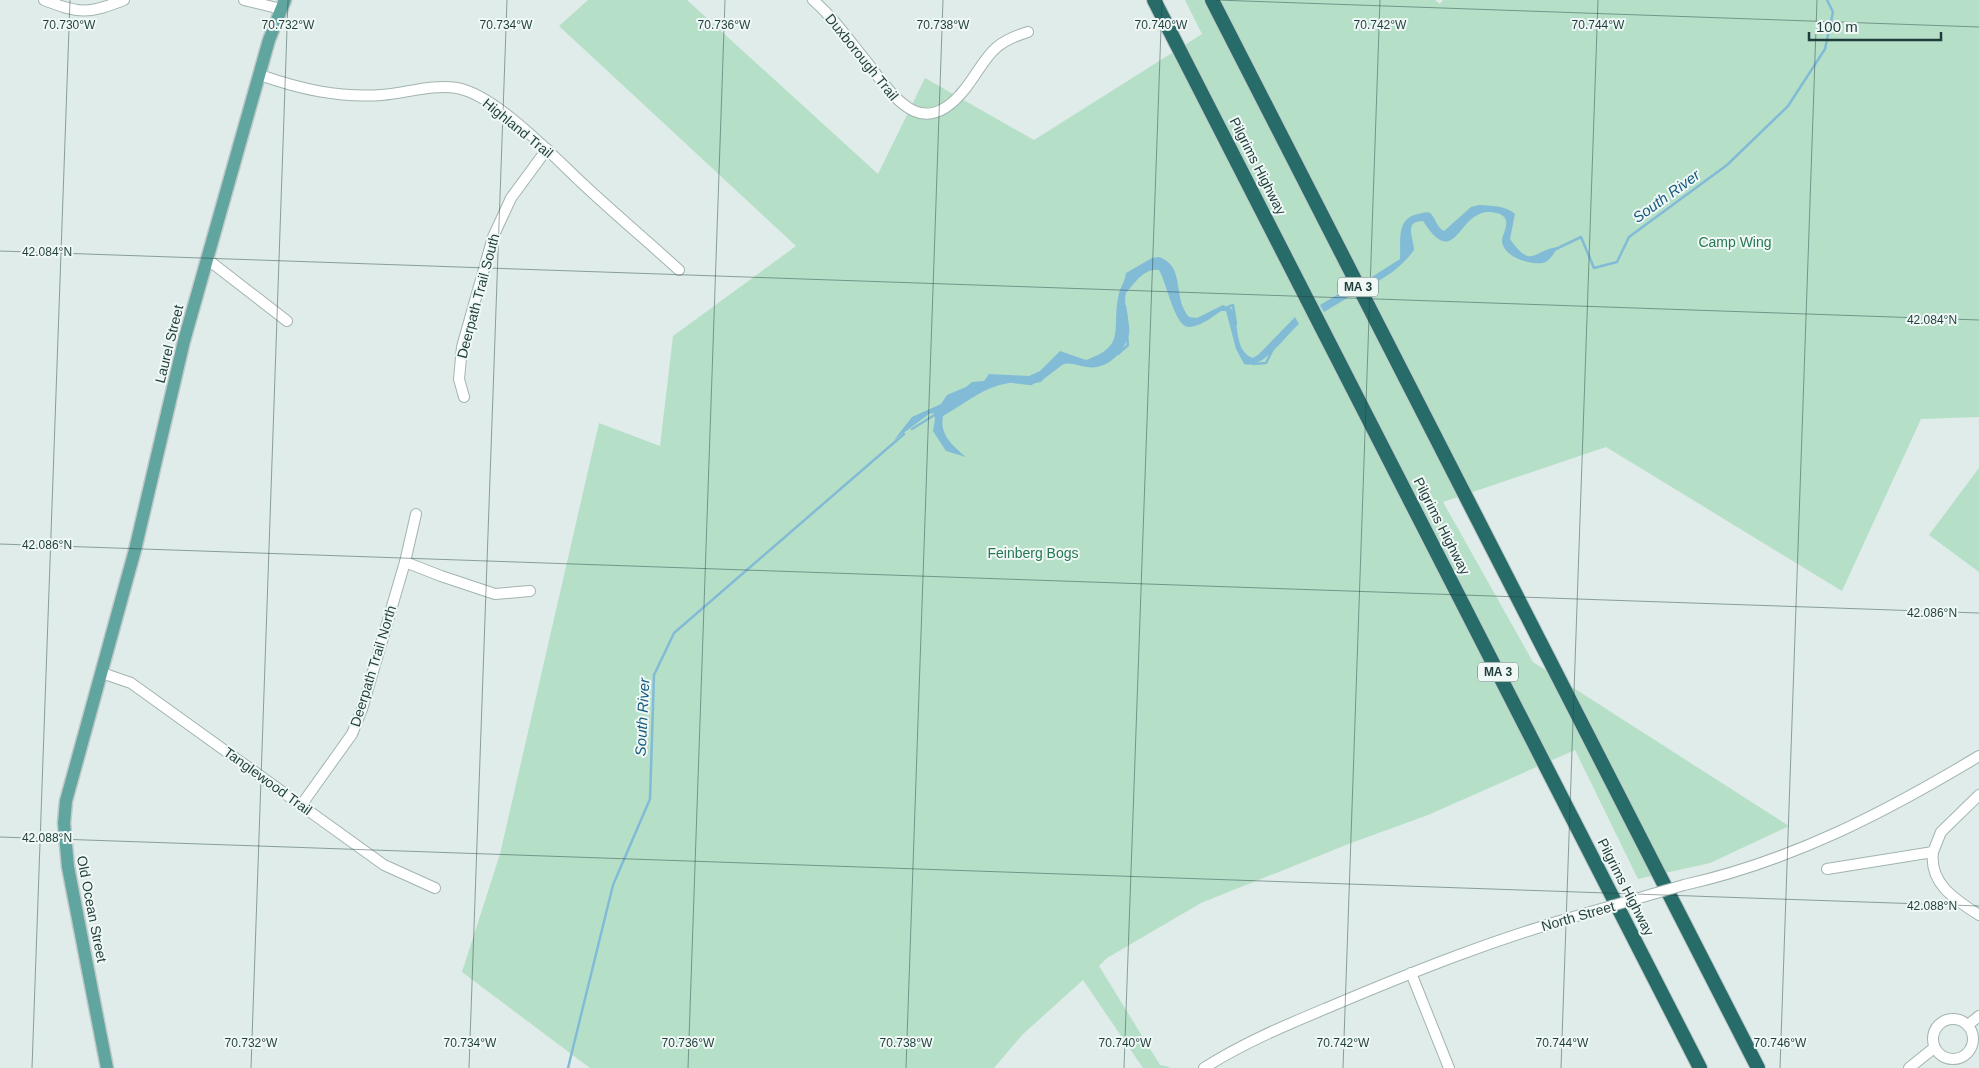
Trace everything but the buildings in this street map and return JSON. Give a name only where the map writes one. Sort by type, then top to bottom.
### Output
[{"type":"highway","name":"Pilgrims Highway","points":[[1154,0],[1700,1068]]},
{"type":"highway","name":"MA 3","points":[[1212,0],[1758,1068]]},
{"type":"main road","name":"Laurel Street","points":[[95,698],[135,550],[184,341],[260,75],[283,5]]},
{"type":"main road","name":"Old Ocean Street","points":[[95,698],[69,790],[64,823],[68,867],[107,1068]]},
{"type":"street","points":[[44,0],[68,9],[85,12],[124,0]]},
{"type":"street","points":[[244,0],[283,5]]},
{"type":"street","name":"Duxborough Trail","points":[[813,0],[846,36],[887,91],[907,108],[924,114],[932,113],[949,105],[963,91],[995,48],[1009,38],[1028,32]]},
{"type":"street","name":"Highland Trail","points":[[260,75],[305,90],[338,95],[381,95],[435,87],[460,89],[476,95],[493,105],[547,149],[678,270]]},
{"type":"street","name":"Deerpath Trail South","points":[[464,397],[459,379],[462,347],[492,237],[518,186],[547,149]]},
{"type":"street","points":[[207,259],[286,321]]},
{"type":"street","name":"Deerpath Trail North","points":[[302,804],[352,734],[362,709],[405,562],[416,514]]},
{"type":"street","points":[[405,562],[495,594],[530,591]]},
{"type":"street","name":"Tanglewood Trail","points":[[102,673],[131,683],[302,804],[343,837],[384,865],[435,888]]},
{"type":"street","name":"North Street","points":[[1204,1068],[1271,1032],[1411,973],[1515,934],[1763,863],[1834,836],[1899,803],[1979,756]]},
{"type":"street","points":[[1979,795],[1941,832],[1933,852],[1934,873],[1942,886],[1979,915]]},
{"type":"street","points":[[1827,869],[1933,852]]},
{"type":"street","points":[[1411,973],[1449,1068]]},
{"type":"street","points":[[1968,1025],[1979,1016]]},
{"type":"street","points":[[1951,1019],[1957,1019],[1968,1025],[1974,1038],[1973,1045],[1964,1056],[1951,1060],[1944,1058],[1934,1048],[1933,1035],[1939,1024],[1951,1019]]},
{"type":"street","points":[[1909,1068],[1934,1048]]},
{"type":"green space","name":"Feinberg Bogs","points":[[588,0],[687,0],[878,174],[925,78],[1034,140],[1202,34],[1185,0],[1435,0],[1440,4],[1443,0],[1979,0],[1979,417],[1921,419],[1842,591],[1606,447],[1443,502],[1533,662],[1789,826],[1710,863],[1638,879],[1575,750],[1428,815],[1351,843],[1201,903],[1107,958],[1099,966],[1160,1065],[1170,1067],[1168,1068],[1143,1068],[1083,980],[1022,1035],[994,1068],[590,1068],[462,972],[500,854],[599,423],[660,446],[673,336],[796,246],[559,26]]},
{"type":"green space","points":[[1979,468],[1979,572],[1929,535]]},
{"type":"water","points":[[1479,205],[1502,207],[1515,214],[1510,239],[1523,254],[1533,256],[1558,247],[1550,259],[1543,263],[1531,263],[1512,256],[1504,247],[1502,241],[1506,221],[1502,215],[1494,212],[1478,214],[1450,241],[1443,241],[1434,235],[1423,221],[1417,222],[1411,227],[1414,250],[1399,266],[1369,287],[1367,280],[1400,259],[1401,231],[1406,220],[1411,216],[1424,212],[1430,213],[1444,231],[1471,207]]},
{"type":"water","points":[[1159,257],[1167,261],[1173,268],[1181,301],[1189,317],[1197,318],[1223,305],[1232,309],[1242,349],[1253,358],[1295,317],[1299,324],[1266,357],[1259,362],[1244,364],[1236,349],[1226,311],[1221,311],[1197,325],[1189,327],[1184,325],[1175,312],[1159,270],[1149,271],[1140,277],[1126,293],[1125,304],[1129,322],[1128,338],[1112,360],[1106,364],[1094,367],[1070,363],[1060,365],[1048,373],[1041,382],[1013,383],[991,388],[943,416],[942,422],[945,434],[952,444],[966,457],[946,451],[933,431],[934,413],[929,414],[894,440],[912,417],[941,404],[947,395],[966,387],[972,382],[984,381],[989,374],[1029,376],[1040,371],[1060,351],[1086,360],[1099,355],[1107,349],[1115,336],[1118,298],[1126,273],[1152,258]]},
{"type":"water","points":[[1345,290],[1349,297],[1324,312],[1320,305]]},
{"type":"waterway","name":"South River","points":[[1556,249],[1581,237],[1594,268],[1617,262],[1629,237],[1727,165],[1788,106],[1825,49],[1833,12],[1827,0]]},
{"type":"waterway","name":"South River","points":[[1228,307],[1233,305],[1236,324]]},
{"type":"waterway","name":"South River","points":[[1125,306],[1127,320]]},
{"type":"waterway","name":"South River","points":[[1118,354],[1128,345],[1127,336]]},
{"type":"waterway","name":"South River","points":[[1253,364],[1266,363],[1274,347]]},
{"type":"waterway","name":"South River","points":[[1043,378],[1064,362]]},
{"type":"waterway","name":"South River","points":[[1014,382],[1031,384],[1035,382]]},
{"type":"waterway","name":"South River","points":[[912,429],[936,414]]},
{"type":"waterway","name":"South River","points":[[568,1068],[613,885],[650,799],[654,675],[674,633],[904,434]]},
{"type":"park label","name":"Camp Wing","points":[[1735,242]]}]
